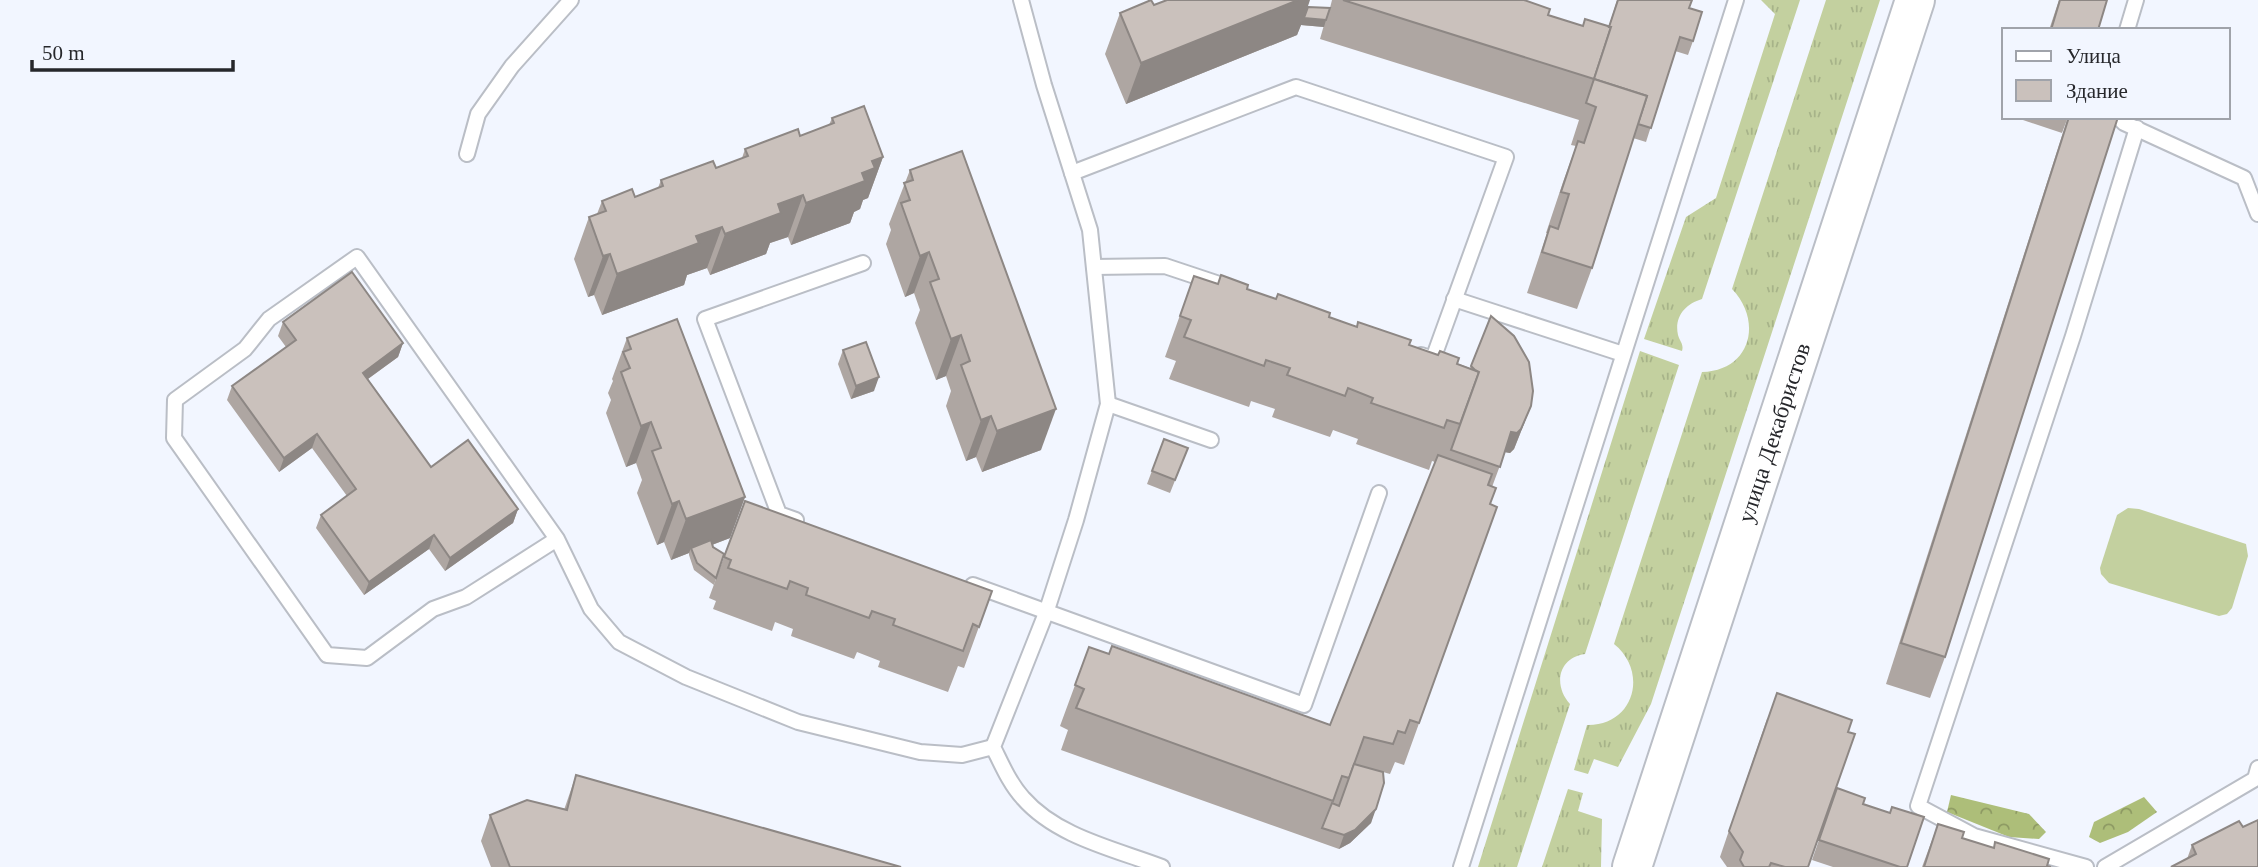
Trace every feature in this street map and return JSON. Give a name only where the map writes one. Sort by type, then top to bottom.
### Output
[{"type":"main road","name":"улица Декабристов","points":[[1632,867],[1915,0]]},
{"type":"lane","points":[[467,154],[478,114],[512,66],[571,0]]},
{"type":"lane","points":[[1021,0],[1044,85],[1090,230],[1108,404],[1076,520],[1046,613],[993,747],[1021,797],[1040,815],[1068,831],[1162,867]]},
{"type":"lane","points":[[1461,867],[1736,0]]},
{"type":"lane","points":[[2128,28],[2136,0]]},
{"type":"lane","points":[[1072,173],[1296,87],[1506,157],[1433,359],[1407,350]]},
{"type":"lane","points":[[2121,119],[2244,178],[2258,214]]},
{"type":"lane","points":[[2086,867],[1974,836],[1918,806],[2073,335],[2137,128]]},
{"type":"lane","points":[[557,540],[466,597],[433,609],[367,658],[327,654],[174,438],[175,400],[245,349],[269,319],[357,257],[557,540],[592,609],[620,642],[687,677],[798,722],[920,752],[962,755],[993,747]]},
{"type":"lane","points":[[804,523],[779,514],[705,319],[863,262]]},
{"type":"lane","points":[[1094,267],[1165,265],[1242,292]]},
{"type":"lane","points":[[1454,299],[1623,354]]},
{"type":"lane","points":[[1108,404],[1211,440]]},
{"type":"lane","points":[[956,579],[1304,705],[1379,494]]},
{"type":"lane","points":[[2105,867],[2255,779],[2258,768]]},
{"type":"green space","points":[[1761,0],[1800,0],[1702,299],[1691,304],[1679,317],[1677,328],[1682,351],[1644,339],[1686,217],[1716,198],[1775,14]]},
{"type":"green space","points":[[1826,0],[1880,0],[1651,704],[1618,767],[1594,759],[1588,774],[1574,770],[1587,725],[1603,723],[1616,717],[1631,695],[1631,669],[1625,656],[1614,644],[1702,372],[1732,363],[1747,342],[1747,315],[1742,302],[1732,289]]},
{"type":"green space","points":[[1640,351],[1679,365],[1585,654],[1569,661],[1561,673],[1561,689],[1570,704],[1517,867],[1478,867]]},
{"type":"green space","points":[[2128,508],[2139,509],[2246,544],[2248,556],[2232,608],[2227,614],[2219,616],[2109,583],[2101,574],[2100,568],[2117,515]]},
{"type":"green space","points":[[1568,789],[1583,793],[1578,811],[1602,819],[1601,867],[1542,867]]},
{"type":"green space","points":[[1951,795],[2029,814],[2046,832],[2039,839],[2009,837],[1947,812]]},
{"type":"green space","points":[[2144,797],[2157,812],[2128,832],[2100,843],[2089,837],[2094,822]]},
{"type":"building","points":[[1151,0],[1154,5],[1167,0],[1298,0],[1141,63],[1120,13]]},
{"type":"building","points":[[1343,0],[1524,0],[1550,9],[1548,15],[1583,26],[1585,19],[1611,27],[1594,79]]},
{"type":"building","points":[[1618,0],[1692,0],[1689,8],[1702,12],[1693,41],[1680,37],[1651,128],[1638,124],[1647,96],[1594,79]]},
{"type":"building","points":[[2060,0],[2107,0],[2099,28],[2052,28]]},
{"type":"building","points":[[1308,7],[1330,8],[1326,20],[1304,18]]},
{"type":"building","points":[[1594,79],[1647,96],[1592,268],[1542,252],[1550,226],[1558,229],[1569,194],[1561,192],[1578,141],[1584,143],[1596,107],[1586,103]]},
{"type":"building","points":[[864,106],[883,157],[872,161],[875,168],[862,173],[865,181],[806,203],[803,195],[778,204],[781,213],[725,234],[722,227],[696,236],[699,243],[617,274],[610,254],[603,256],[589,217],[606,211],[602,201],[632,189],[635,197],[663,186],[661,180],[713,161],[716,168],[748,156],[745,149],[798,129],[800,136],[834,123],[832,118]]},
{"type":"building","points":[[2068,119],[2117,119],[1945,657],[1901,643]]},
{"type":"building","points":[[962,151],[1056,409],[997,431],[991,416],[981,420],[961,365],[970,361],[961,335],[951,339],[930,282],[939,279],[929,252],[920,256],[901,203],[910,200],[904,183],[913,180],[910,170]]},
{"type":"building","points":[[352,272],[403,343],[363,373],[431,467],[468,440],[518,509],[450,558],[434,535],[369,582],[321,515],[356,489],[317,434],[284,458],[232,386],[296,340],[283,322]]},
{"type":"building","points":[[1221,275],[1248,285],[1247,289],[1276,299],[1278,294],[1330,313],[1329,317],[1357,327],[1358,322],[1411,340],[1409,345],[1438,355],[1440,351],[1459,358],[1457,364],[1479,372],[1460,424],[1447,420],[1444,428],[1371,403],[1373,398],[1348,388],[1345,396],[1287,375],[1290,368],[1266,360],[1264,366],[1184,337],[1191,320],[1180,316],[1194,276],[1218,284]]},
{"type":"building","points":[[1491,316],[1514,336],[1529,362],[1533,391],[1531,406],[1521,429],[1517,433],[1511,432],[1500,467],[1451,450],[1479,372],[1471,366]]},
{"type":"building","points":[[677,319],[745,497],[686,519],[679,501],[672,504],[652,451],[661,448],[651,422],[641,426],[621,372],[630,368],[623,352],[631,349],[627,338]]},
{"type":"building","points":[[866,342],[879,377],[856,386],[843,350]]},
{"type":"building","points":[[1164,439],[1188,448],[1175,480],[1152,471]]},
{"type":"building","points":[[1438,455],[1492,474],[1488,485],[1496,488],[1490,504],[1497,507],[1419,723],[1410,720],[1405,733],[1398,731],[1393,744],[1364,737],[1349,778],[1342,776],[1333,801],[1076,708],[1084,689],[1075,685],[1089,647],[1109,654],[1112,646],[1330,725]]},
{"type":"building","points":[[745,501],[992,591],[979,627],[973,624],[963,651],[893,625],[895,619],[872,611],[869,618],[806,595],[808,588],[790,581],[787,589],[728,568],[731,560],[724,557]]},
{"type":"building","points":[[711,540],[713,547],[724,554],[716,578],[697,563],[691,548]]},
{"type":"building","points":[[1777,693],[1852,720],[1848,732],[1855,734],[1808,867],[1785,867],[1771,863],[1769,867],[1744,867],[1740,860],[1743,852],[1729,831]]},
{"type":"building","points":[[1354,764],[1383,772],[1384,783],[1376,809],[1355,830],[1344,835],[1322,828],[1332,803],[1339,806]]},
{"type":"building","points":[[576,775],[901,867],[510,867],[490,815],[527,800],[567,810]]},
{"type":"building","points":[[1837,788],[1865,798],[1863,804],[1890,813],[1892,807],[1924,817],[1907,867],[1819,840]]},
{"type":"building","points":[[2258,820],[2258,867],[2171,867],[2196,854],[2192,845],[2239,821],[2243,827]]},
{"type":"building","points":[[1938,824],[1964,832],[1962,838],[1994,848],[1995,842],[2049,859],[2047,866],[2051,867],[1924,867]]}]
